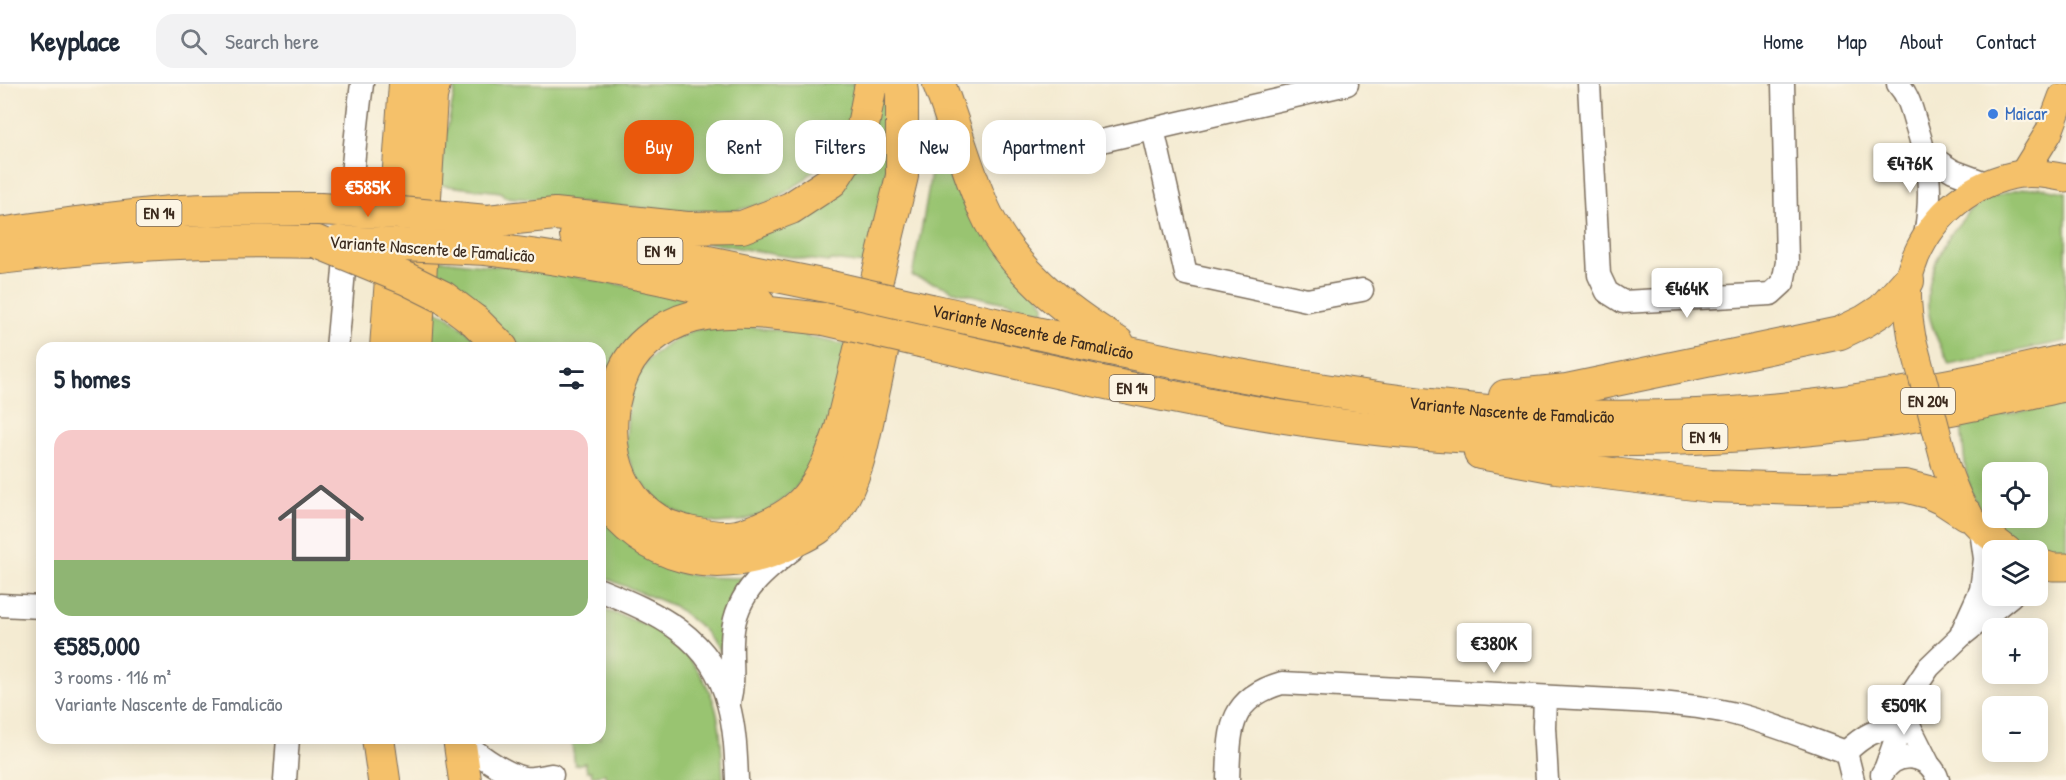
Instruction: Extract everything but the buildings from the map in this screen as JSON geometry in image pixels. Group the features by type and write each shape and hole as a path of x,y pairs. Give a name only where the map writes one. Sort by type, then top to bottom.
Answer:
{"highway":[{"path":"386,342 405,84"},
{"path":"416,342 431,97 434,84"},
{"path":"486,235 555,214 687,228 742,226 791,208 832,181 861,136 871,84"},
{"path":"824,319 752,311 705,314 677,322 650,338 628,362 616,389 610,420 612,453 622,482 643,510 667,526 699,535 736,537 777,522 807,498 828,465 841,428 902,176 902,93 900,84"},
{"path":"606,503 624,526 649,542 678,556 708,561 735,561 768,554 820,528 836,510 850,484 862,445 917,184 923,107 918,84"},
{"path":"939,84 964,159 985,211 1013,257 1046,291 1087,324 1139,356"},
{"name":"Variante Nascente de Famalicão","path":"0,234 100,219 184,211 261,208 401,213 486,235 552,257 677,281 924,342 1229,408 1417,434 1569,440 1730,436 1868,423 1963,407 2066,385"},
{"name":"Variante Nascente de Famalicão","path":"0,258 121,245 183,242 261,240 389,243 486,235 602,239 831,287 1139,356 1307,387 1397,400 1520,413 1672,416 1790,408 1917,391 2027,370 2066,360"},
{"path":"317,242 407,279 443,297 475,321 496,342"},
{"path":"1397,400 1530,395 1567,390 1840,333 1882,310 1908,281"},
{"path":"1340,425 1556,467 1710,486 1804,489 1905,486 1943,499 1973,522"},
{"path":"379,744 384,780"},
{"path":"460,744 465,780"}],"main road":[{"path":"2062,91 2066,125"},
{"path":"2023,174 2049,132 2062,91"},
{"name":"EN 204","path":"1996,540 1973,522 1956,495 1945,463 1912,338 1907,313 1908,281 1925,236 1958,200 1967,194 1988,183 2023,174 2066,178"}],"street":[{"path":"338,342 353,149 362,84"},
{"path":"1106,141 1347,84"},
{"path":"1589,84 1599,275 1607,292 1623,302 1771,294 1783,283 1787,262 1783,84"},
{"path":"1898,84 1906,93 1925,153 1930,207 1925,236"},
{"path":"1153,129 1186,274 1307,300 1362,290"},
{"path":"1925,153 1953,171 1988,183"},
{"path":"1960,637 1981,590 1985,559 1973,522"},
{"path":"729,704 734,682 732,642 734,619 742,599 755,581 774,563 820,528"},
{"path":"606,594 661,617 694,642 714,668 724,687 729,704 737,780"},
{"path":"0,605 36,606"},
{"path":"1883,774 1913,691 1929,667 1960,637 1999,606"},
{"path":"1228,780 1229,741 1232,726 1241,708 1254,695 1267,687 1282,683 1652,702 1733,714 1778,727 1846,753"},
{"path":"1545,697 1547,780"},
{"path":"1846,753 1861,738 1903,720"},
{"path":"1903,720 1933,771"},
{"path":"285,780 288,744"},
{"path":"466,744 495,764 524,778 552,775"},
{"path":"1846,753 1853,780"},
{"path":"1883,774 1895,760 1906,757 1917,758 1933,771"}],"green space":[{"path":"456,84 857,84 852,120 795,120 795,174 810,174 771,202 734,211 680,211 505,197 501,192 439,185"},
{"path":"883,84 888,84 886,173 886,120 860,120"},
{"path":"826,174 886,174 870,257 865,264 777,255 636,229 800,216"},
{"path":"931,174 967,174 1044,305 1044,312 950,290 912,276"},
{"path":"2039,187 2066,192 2066,341 1949,365 1932,327 1928,298 1935,264 1943,247 1964,218 1977,206 2002,194"},
{"path":"433,259 492,266 512,265 699,299 606,391 606,342 512,342 475,299 431,270"},
{"path":"432,311 445,314 480,342 429,342"},
{"path":"732,325 805,333 807,337 848,345 839,399 816,460 795,489 766,513 741,521 716,523 687,517 662,504 637,478 625,450 630,386 648,360 669,343 693,330"},
{"path":"2066,403 2066,553 2048,552 2048,540 2014,540 1997,528 2048,528 2048,462 1982,462 1982,512 1968,483 1961,423"},
{"path":"606,520 642,552 671,569 698,576 745,578 737,586 725,616 726,659 702,628 674,606 606,578"},
{"path":"606,611 636,621 662,634 686,654 711,694 721,738 723,780 607,780 605,774 592,776 591,771 587,771 585,763 575,765 572,744 606,744"}],"place":[{"name":"Maicar","path":"1993,114"}]}
